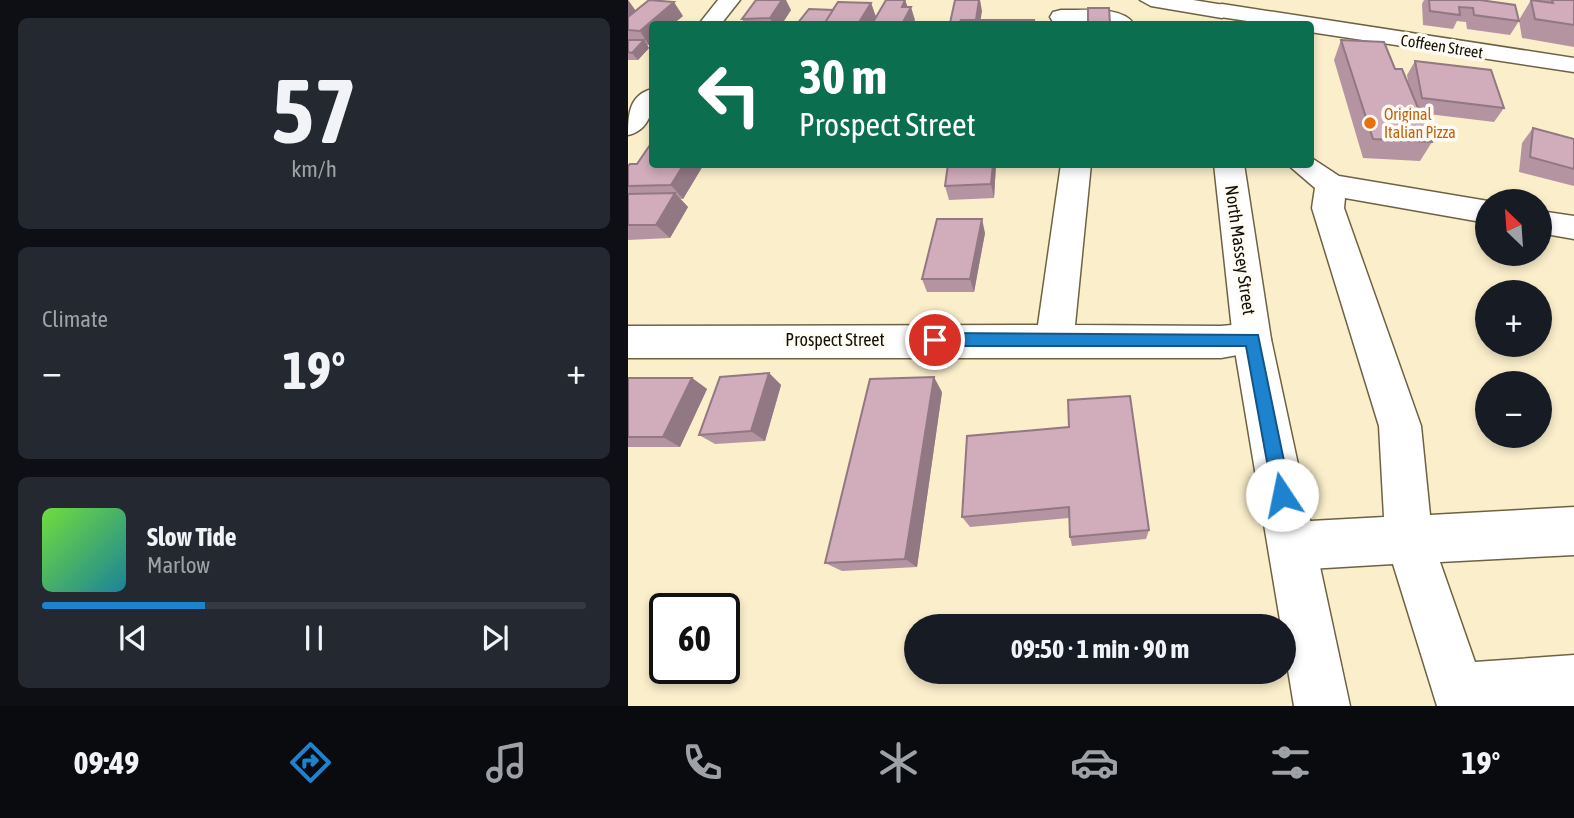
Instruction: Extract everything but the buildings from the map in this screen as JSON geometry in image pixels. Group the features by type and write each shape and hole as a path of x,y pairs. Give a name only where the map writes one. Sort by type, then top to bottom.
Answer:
{"street":[{"path":"712,21 730,0"},
{"name":"Coffeen Street","path":"1151,0 1282,21"},
{"path":"1061,14 1117,21"},
{"name":"Coffeen Street","path":"1314,26 1574,65"},
{"path":"628,127 649,101"},
{"path":"1055,340 1076,168"},
{"name":"North Massey Street","path":"1229,168 1252,339 1322,706"},
{"path":"1316,175 1475,209"},
{"path":"1316,175 1400,426 1409,540 1458,691 1574,682"},
{"path":"1552,224 1574,228"},
{"name":"Prospect Street","path":"628,342 1221,342 1252,339"},
{"path":"1292,546 1574,531"}],"place":[{"name":"Original Italian Pizza","path":"1370,123"}],"route":[{"path":"935,340 1221,342 1252,339 1282,495"}]}
